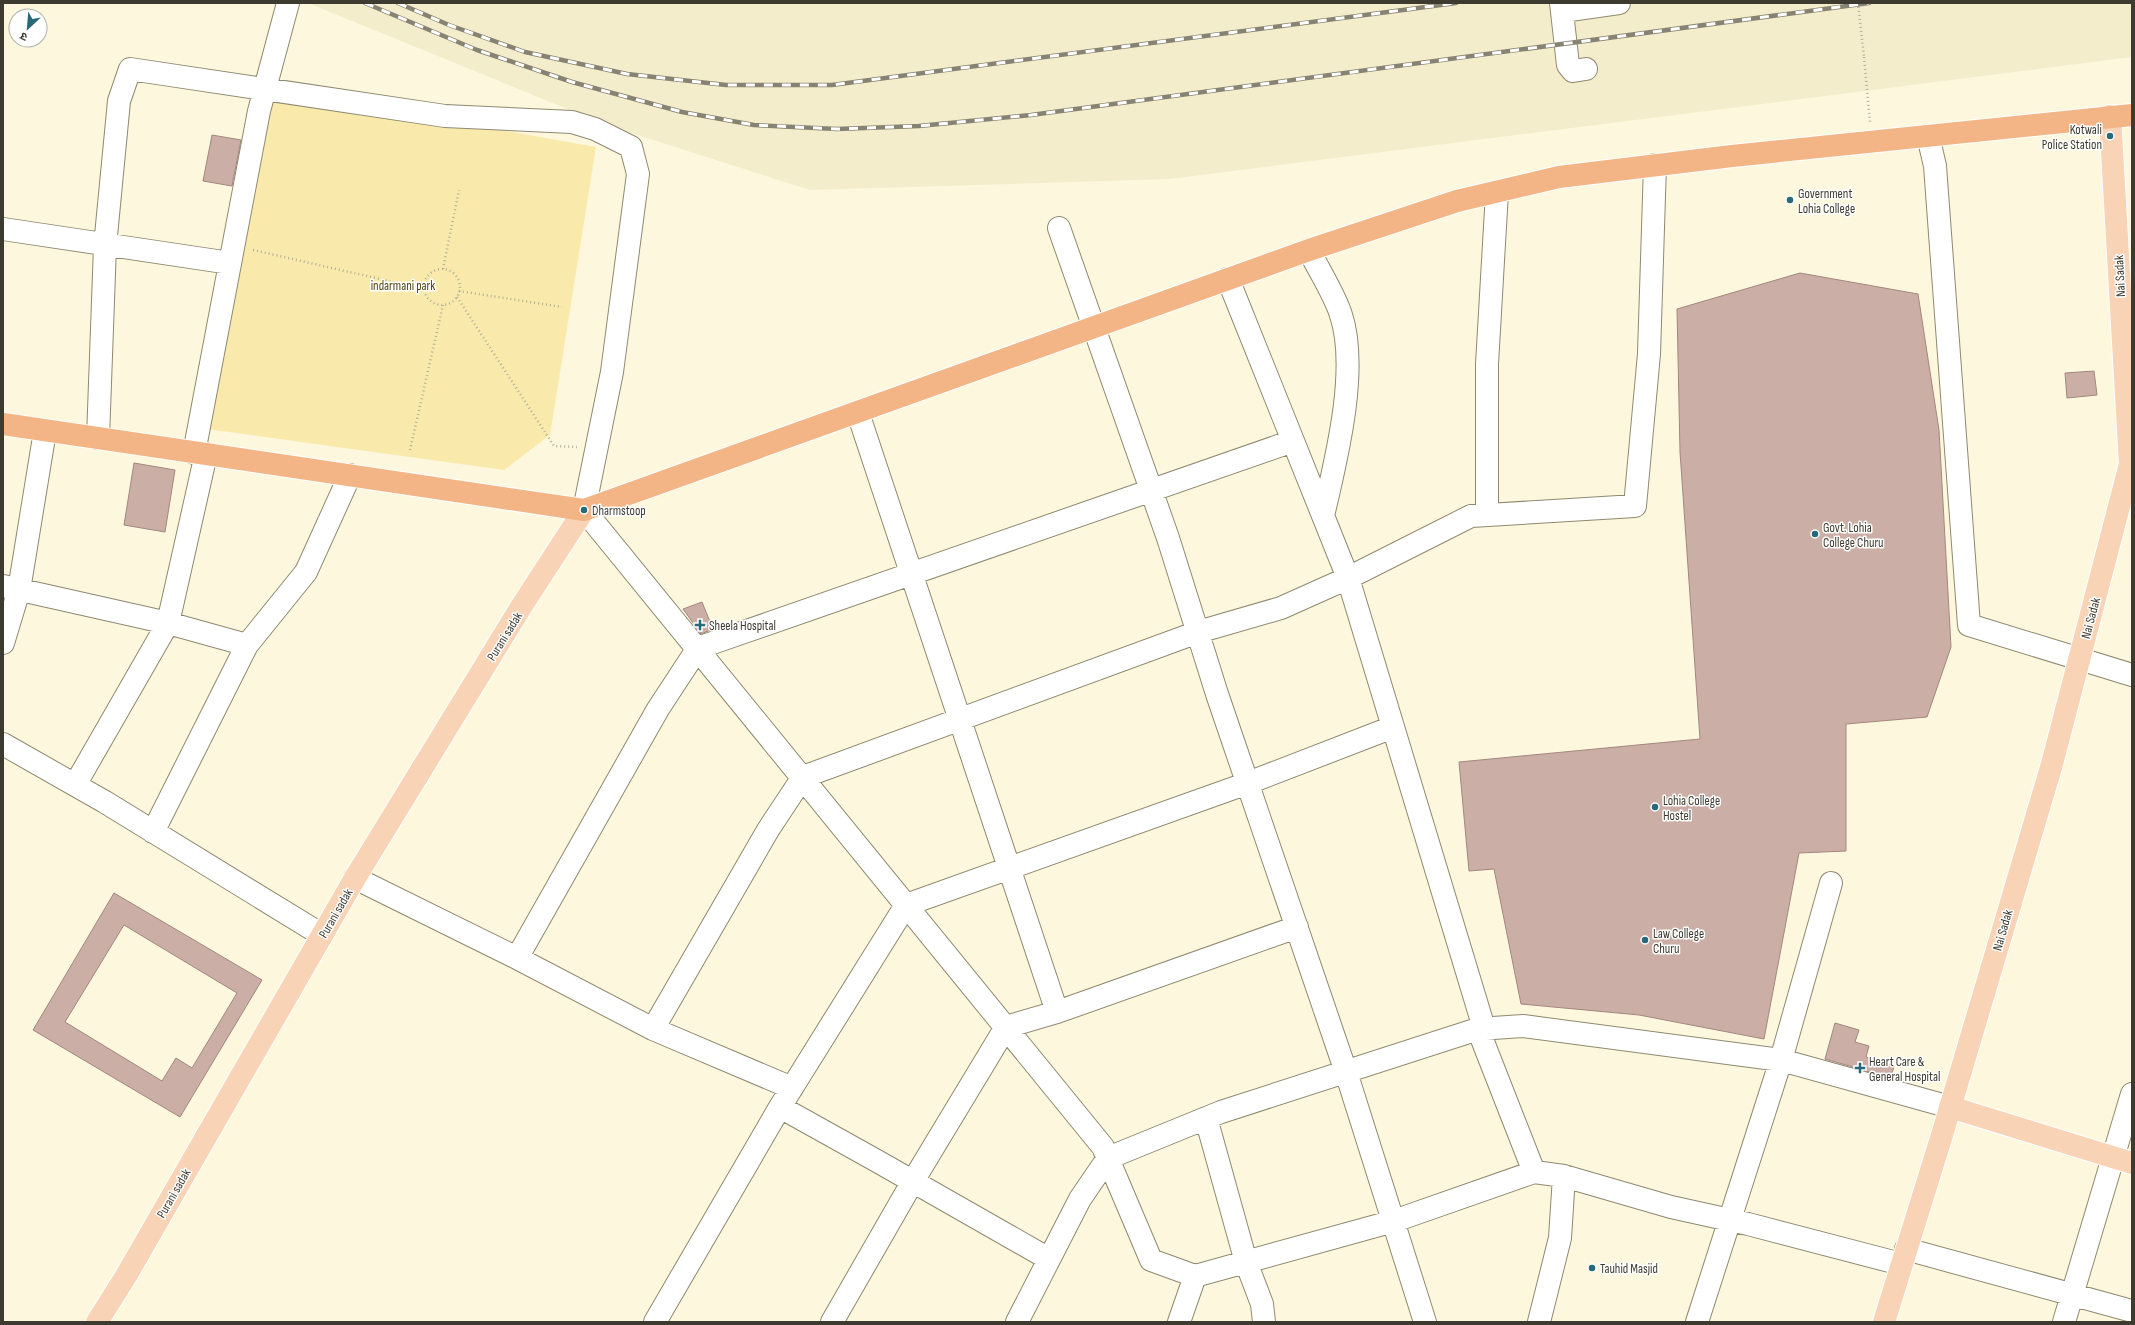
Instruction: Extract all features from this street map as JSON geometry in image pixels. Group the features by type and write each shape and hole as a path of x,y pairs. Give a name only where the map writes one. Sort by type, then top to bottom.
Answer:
{"highway":[{"path":"3,424 584,510 1309,250 1457,201 1559,177 1654,165 2110,116 2132,115"}],"main road":[{"name":"Nai Sadak","path":"1884,1322 2050,772 2130,464 2110,116"},
{"name":"Purani sadak","path":"97,1322 355,878 521,607 584,510"},
{"path":"1950,1107 2123,1160"}],"street":[{"path":"75,785 168,623 200,453 230,263 265,89 288,3"},
{"path":"1586,69 1573,70 1568,65 1562,7 1619,3"},
{"path":"98,438 105,246 119,101 130,69 445,116 572,122 595,129 631,147 638,174 612,372 584,510 803,777 1103,1148 1152,1260 1195,1276 1394,1221 1534,1172 1564,1176 1671,1207 1729,1221 1904,1257 2132,1311"},
{"path":"1928,136 1935,166 1969,625 2079,660 2132,675"},
{"path":"653,1029 768,830 803,777 960,719 1075,679 1198,632 1281,608 1348,578 1471,516 1635,506 1649,354 1654,165"},
{"path":"1487,515 1487,364 1497,192"},
{"path":"1059,228 1152,492 1248,783 1346,1072 1425,1322"},
{"path":"3,229 105,246 230,263"},
{"path":"1309,250 1341,315 1349,364 1337,455 1324,516"},
{"path":"1228,279 1348,578 1481,1028 1534,1172"},
{"path":"858,413 1057,1012"},
{"path":"3,643 11,588 45,431"},
{"path":"517,958 658,709 698,648 912,573 1152,492 1293,441"},
{"path":"153,832 246,645 306,572 350,476"},
{"path":"11,588 168,623 246,645"},
{"path":"655,1322 792,1088 906,905 1248,783 1393,727"},
{"path":"3,744 75,785 322,935"},
{"path":"355,878 517,958 653,1029 792,1088"},
{"path":"1697,1322 1782,1060 1831,882"},
{"path":"832,1322 913,1181 1006,1027 1057,1012 1297,927"},
{"path":"1017,1322 1080,1199 1108,1158 1206,1118 1481,1028 1523,1026 1782,1060 1950,1107"},
{"path":"2064,1322 2072,1296 2123,1160 2132,1094"},
{"path":"780,1108 913,1181 1049,1259"},
{"path":"1206,1118 1246,1262 1262,1304 1264,1322"},
{"path":"1539,1322 1560,1238 1564,1176"},
{"path":"1179,1322 1195,1276"}],"path":[{"path":"1858,3 1872,142"},
{"path":"443,270 459,190"},
{"path":"249,250 424,288"},
{"path":"443,270 454,274 460,285 457,297 453,301 443,305 433,302 426,294 424,288 427,277 432,273 443,270"},
{"path":"459,291 562,307"},
{"path":"457,297 554,446 596,448"},
{"path":"410,450 443,305"}],"shaded area":[{"path":"308,3 2132,3 2132,57 1170,179 810,190 609,126"}],"green space":[{"name":"indarmani park","path":"262,87 596,147 550,435 504,470 207,429"}],"building":[{"path":"212,135 241,140 232,186 203,181"},
{"path":"1800,273 1918,294 1939,430 1951,647 1927,717 1846,724 1846,851 1799,853 1764,1039 1639,1015 1521,1004 1494,869 1469,871 1459,762 1700,739 1680,452 1677,309"},
{"path":"2094,371 2097,395 2067,398 2065,373"},
{"path":"134,463 175,470 165,532 124,525"},
{"path":"702,602 713,629 701,634 683,609"},
{"path":"114,893 262,980 180,1117 33,1030","holes":["124,925 237,993 192,1068 176,1058 162,1081 65,1022"]},
{"path":"1835,1023 1859,1030 1855,1042 1869,1046 1866,1057 1894,1066 1891,1078 1825,1059"}],"railway":[{"path":"365,3 477,50 572,82 682,112 754,125 837,129 919,126 1031,115 1869,3"},
{"path":"398,3 449,25 525,52 627,74 726,85 832,85 1456,3"}],"place":[{"name":"Kotwali Police Station","path":"2110,136"},
{"name":"Government Lohia College","path":"1790,200"},
{"name":"Dharmstoop","path":"584,510"},
{"name":"Govt. Lohia College Churu","path":"1815,534"},
{"name":"Sheela Hospital","path":"700,625"},
{"name":"Lohia College Hostel","path":"1655,807"},
{"name":"Law College Churu","path":"1645,940"},
{"name":"Heart Care & General Hospital","path":"1860,1068"},
{"name":"Tauhid Masjid","path":"1592,1268"}]}
